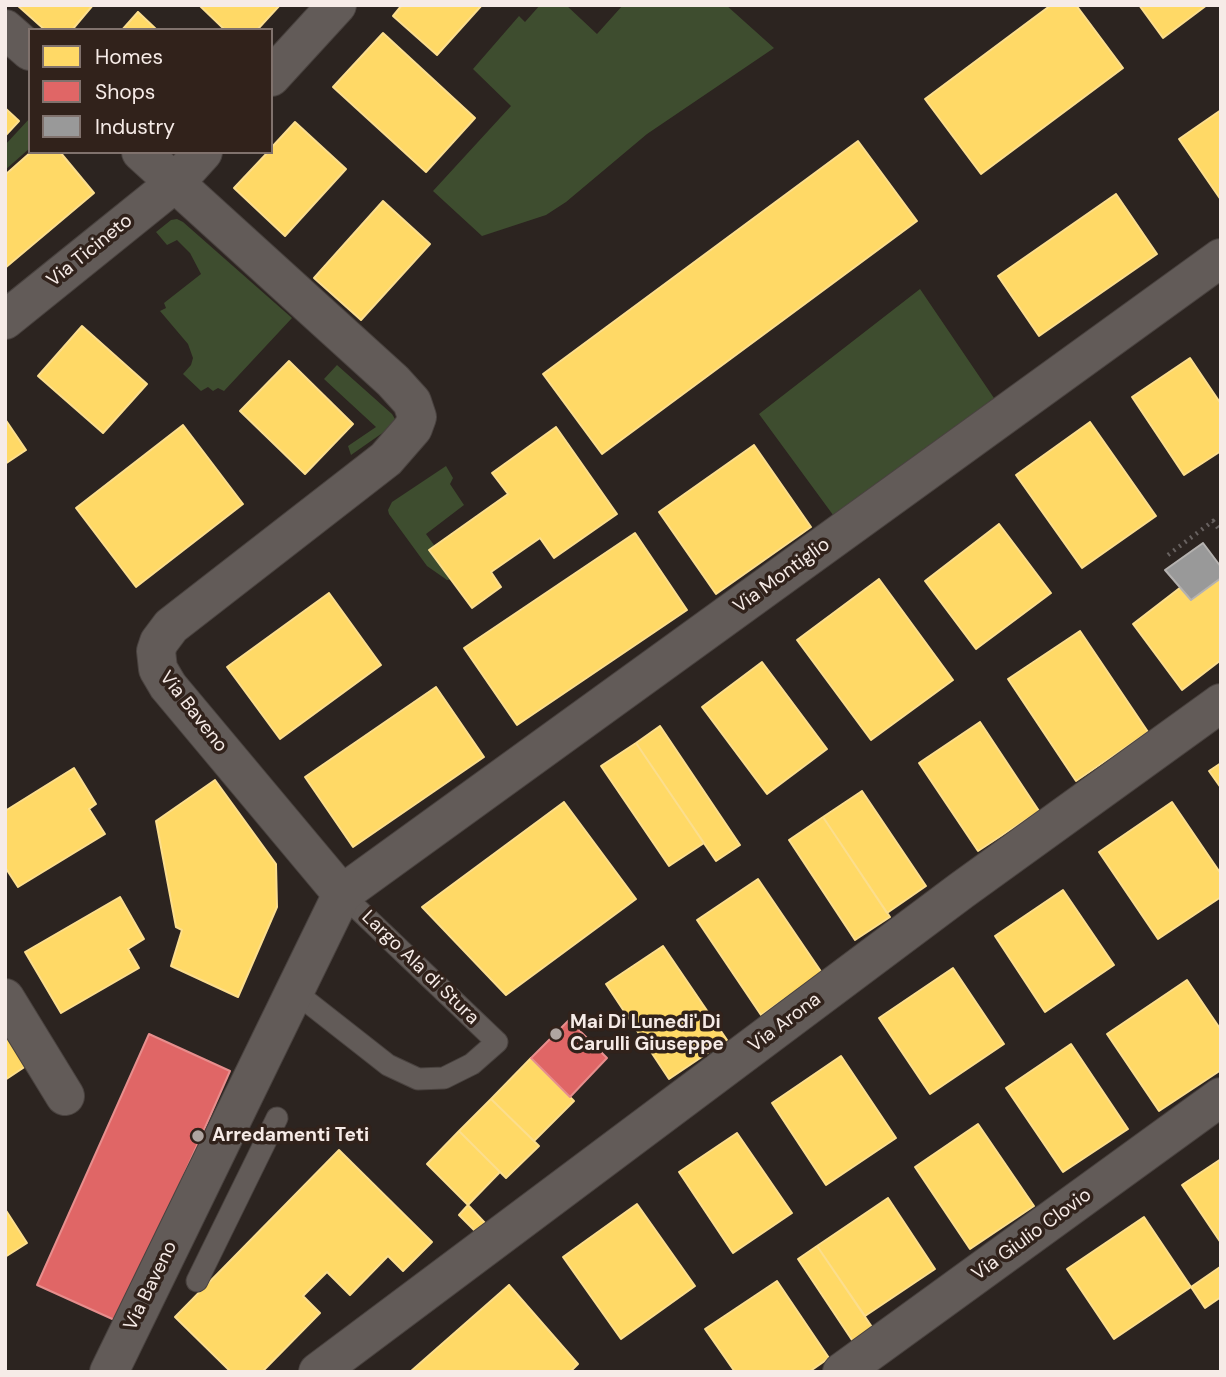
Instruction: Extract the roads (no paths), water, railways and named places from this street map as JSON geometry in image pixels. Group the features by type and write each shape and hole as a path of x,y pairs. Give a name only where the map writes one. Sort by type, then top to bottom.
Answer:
{"street":[{"path":"273,76 337,5"},
{"path":"5,29 28,49"},
{"path":"143,154 175,183 201,154"},
{"name":"Via Ticineto","path":"5,320 175,183"},
{"name":"Via Baveno","path":"110,1372 342,894 168,686 158,669 156,651 171,626 386,459 413,428 417,416 412,402 393,381 175,183"},
{"name":"Via Montiglio","path":"342,894 1221,258"},
{"name":"Via Arona","path":"318,1372 951,898 1221,702"},
{"path":"5,998 65,1096"},
{"name":"Via Giulio Clovio","path":"842,1372 1221,1097"}],"lane":[{"name":"Largo Ala di Stura","path":"295,992 388,1065 418,1079 444,1078 472,1065 497,1042 342,894"},
{"path":"197,1281 277,1118"},
{"path":"206,1173 245,1186"}],"place":[{"name":"Mai Di Lunedi' Di Carulli Giuseppe","path":"556,1034"},
{"name":"Arredamenti Teti","path":"198,1136"}]}
